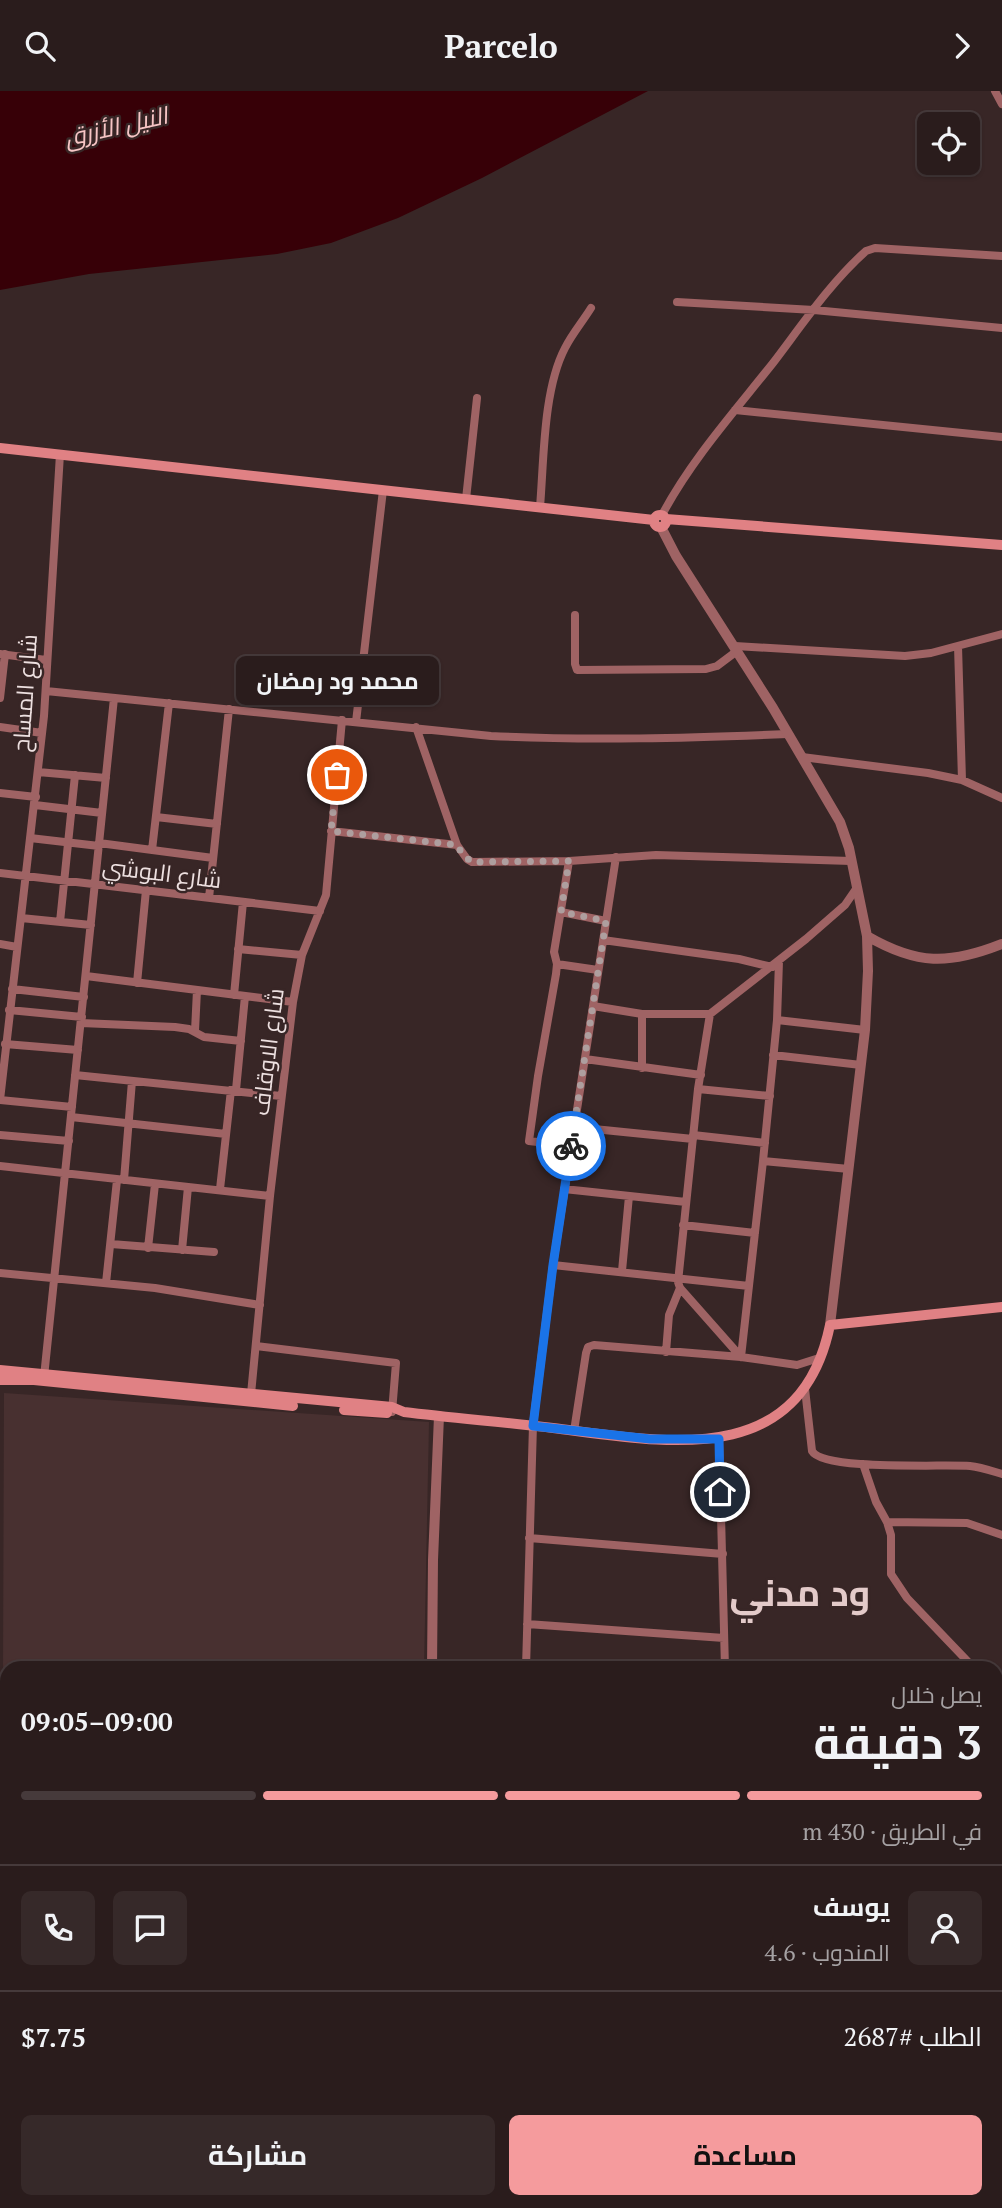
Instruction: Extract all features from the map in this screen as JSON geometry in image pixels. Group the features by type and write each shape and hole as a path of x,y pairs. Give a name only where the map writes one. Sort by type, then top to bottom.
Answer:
{"main road":[{"path":"0,448 661,520 1002,545"},
{"path":"195,1392 251,1394 650,1439 719,1439 762,1424 785,1408 805,1389 822,1356 830,1325 1002,1307"},
{"path":"0,1370 44,1377 396,1411"},
{"path":"0,1380 44,1377"}],"street":[{"path":"995,91 1002,104"},
{"path":"830,1325 865,1030 869,958 867,936 851,861 839,823 788,734 676,556 661,520 673,495 735,410 814,310 866,251 875,249 1002,257"},
{"path":"677,302 814,310 1002,328"},
{"path":"540,507 549,403 555,373 565,348 591,308"},
{"path":"466,499 477,398"},
{"path":"735,410 1002,437"},
{"name":"شارع المساح","path":"0,1100 6,1013 12,989 21,918 46,691 60,454"},
{"path":"356,722 383,490"},
{"path":"575,615 575,664 578,670 706,669 717,666 736,649 905,656 932,653 1002,634"},
{"path":"958,646 962,781"},
{"path":"0,698 2,654 46,660"},
{"path":"46,691 491,736 644,740 788,734"},
{"path":"44,1377 114,698"},
{"path":"152,850 169,703"},
{"path":"209,898 229,709"},
{"name":"شارع الاوقاف","path":"251,1394 270,1196 293,1002 302,955 326,895 342,720"},
{"path":"0,727 42,733"},
{"path":"416,727 457,845 463,855 472,862 700,855 851,861"},
{"path":"802,757 928,773 962,781 1002,798"},
{"path":"38,772 106,778"},
{"path":"60,922 75,775"},
{"path":"0,793 102,813"},
{"path":"156,817 217,824"},
{"path":"331,831 457,845"},
{"path":"30,838 213,858"},
{"path":"526,1661 533,1426 564,1189 616,856"},
{"path":"569,861 554,952 557,964 529,1141 571,1146"},
{"name":"شارع البوشي","path":"0,873 320,911"},
{"path":"593,1006 642,1014 710,1014 845,905 856,889"},
{"path":"137,983 146,890"},
{"path":"234,995 243,902"},
{"path":"561,912 606,921"},
{"path":"21,918 91,925"},
{"path":"867,936 888,948 928,960 968,956 1002,944"},
{"path":"603,940 775,964"},
{"path":"0,944 17,947"},
{"path":"238,949 302,955"},
{"path":"557,964 598,970"},
{"path":"741,1357 777,1020 775,964"},
{"path":"86,976 293,1002"},
{"path":"12,989 84,997"},
{"path":"195,1031 197,990"},
{"path":"220,1189 245,996"},
{"path":"6,1013 175,1027 195,1031 204,1037 241,1041"},
{"path":"642,1014 642,1067"},
{"path":"710,1014 698,1089 677,1277 680,1288 741,1357"},
{"path":"777,1020 865,1030"},
{"path":"5,1044 78,1050"},
{"path":"773,1055 861,1065"},
{"path":"585,1059 701,1075"},
{"path":"75,1075 281,1095"},
{"path":"106,1283 129,1124 132,1081"},
{"path":"698,1089 769,1096"},
{"path":"0,1100 129,1124 226,1134"},
{"path":"574,1127 765,1143"},
{"path":"0,1135 69,1141"},
{"path":"763,1161 849,1169"},
{"path":"0,1166 270,1196"},
{"path":"148,1248 155,1184"},
{"path":"182,1250 188,1187"},
{"path":"564,1189 686,1202"},
{"path":"622,1271 629,1196"},
{"path":"683,1225 755,1233"},
{"path":"111,1244 214,1252"},
{"path":"553,1265 749,1286"},
{"path":"0,1273 213,1296 260,1305"},
{"path":"666,1352 670,1315 680,1288"},
{"path":"574,1431 589,1347 594,1345 741,1357 797,1366 822,1356"},
{"path":"256,1346 394,1362 396,1411"},
{"path":"805,1389 811,1451 814,1455 863,1464 963,1466 1002,1474"},
{"path":"432,1661 439,1416"},
{"path":"719,1439 725,1661"},
{"path":"863,1464 877,1506 887,1522 892,1542 891,1574 907,1598 967,1661"},
{"path":"887,1522 967,1523 1002,1535"},
{"path":"529,1538 723,1554"},
{"path":"527,1624 724,1638"}],"shaded area":[{"path":"4,1393 429,1422 424,1661 3,1661"}],"water":[{"name":"النيل الأزرق","path":"0,91 648,91 482,178 398,218 331,243 277,254 89,274 0,290"}],"way so far":[{"path":"337,775 331,831 457,845 463,855 472,862 569,861 561,912 606,921 571,1146"}],"place":[{"name":"محمد ود رمضان","path":"337,775"}],"district":[{"name":"ود مدني","path":"800,1593"}],"route":[{"path":"571,1146 533,1426 650,1439 719,1439 720,1492"}]}
